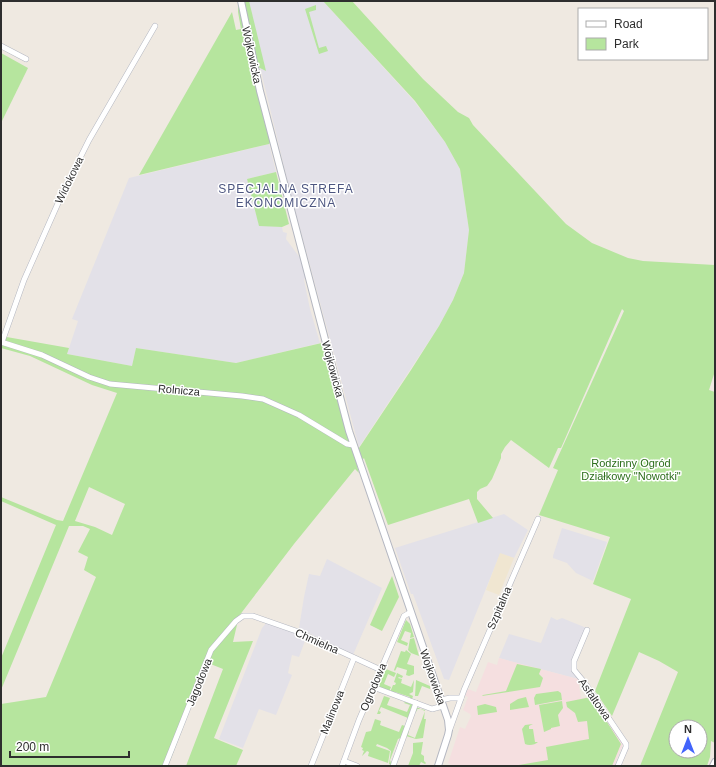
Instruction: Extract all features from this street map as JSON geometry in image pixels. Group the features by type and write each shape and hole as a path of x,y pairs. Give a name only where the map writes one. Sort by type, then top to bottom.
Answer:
{"street":[{"name":"Wojkowicka","path":"241,1 261,96 353,444 442,703 449,730"},
{"name":"Widokowa","path":"1,342 24,280 63,192 89,140 155,26"},
{"path":"1,46 26,59"},
{"name":"Rolnicza","path":"1,342 42,355 89,377 110,384 263,399 299,415 347,444 353,444"},
{"name":"Szpitalna","path":"438,766 461,698 538,519"},
{"name":"Ogrodowa","path":"343,764 404,616 411,612"},
{"name":"Jagodowa","path":"165,766 211,650 240,617 247,615 253,616"},
{"name":"Chmielna","path":"253,616 296,631 381,670"},
{"name":"Asfaltowa","path":"587,630 574,661 574,670 584,682 626,744 618,766"},
{"name":"Malinowa","path":"311,766 354,658"},
{"path":"374,687 432,710 450,698 461,698"},
{"path":"393,766 416,703"},
{"path":"446,715 456,711"},
{"path":"713,766 715,762"},
{"path":"343,764 357,766"}],"shaded area":[{"path":"244,1 323,1 414,101 445,142 460,169 469,230 464,273 453,300 439,326 359,447 289,187"},
{"path":"269,144 276,172 247,179 259,225 282,227 283,232 287,233 286,239 306,266 306,275 304,280 310,309 320,343 236,363 136,348 132,366 67,354 78,321 72,319 129,178"},
{"path":"504,514 528,530 514,558 500,554 449,680 444,679 395,548"},
{"path":"562,528 607,542 593,581 576,573 567,563 553,558"},
{"path":"500,553 514,558 499,595 486,590"},
{"path":"327,559 382,588 353,655 299,628 309,574 320,576"},
{"path":"551,617 557,620 562,618 589,629 576,662 578,679 499,658 509,634 541,643"},
{"path":"267,622 306,638 299,657 292,655 288,673 292,675 276,715 259,709 243,748 219,739 262,628"},
{"path":"499,658 578,679 581,698 592,697 595,700 600,711 623,744 614,766 453,766 448,763 460,727 465,729 471,716 463,710 468,697 465,696 468,689 476,692 488,662 497,665"}],"green space":[{"path":"244,1 249,1 266,71 258,67"},
{"name":"Rodzinny Ogród Działkowy \"Nowotki\"","path":"323,1 352,1 423,79 458,112 469,118 473,125 566,224 592,243 628,258 643,261 715,265 715,371 709,390 715,392 715,743 711,741 710,757 707,766 640,766 678,672 639,652 612,716 595,691 631,599 593,584 610,537 539,515 558,470 553,468 624,311 622,309 561,448 558,448 549,468 511,440 501,454 501,458 492,479 487,486 477,492 477,499 493,518 478,523 469,499 388,525 364,458 357,466 359,473 355,469 294,544 239,616 233,642 253,641 214,738 243,750 236,766 186,766 223,669 208,663 168,766 1,766 1,704 46,697 96,577 84,570 88,557 78,552 90,529 83,526 69,526 1,690 1,658 56,525 1,501 1,497 57,520 63,521 117,393 92,385 30,356 1,348 1,336 69,348 67,354 132,366 136,348 236,363 326,342 355,454 439,326 453,300 464,273 469,230 460,169 445,142 415,101","holes":["89,487 125,504 112,535 95,527 75,521"]},
{"path":"238,4 245,34 243,36 246,39 270,143 139,175 232,12 236,30 241,29"},
{"path":"316,5 316,10 309,12 319,48 326,46 328,51 319,54 305,9"},
{"path":"1,53 28,68 1,123"},
{"path":"276,172 289,224 282,227 259,226 247,179"},
{"path":"392,576 399,597 382,631 370,625"},
{"path":"406,620 410,624 414,637 410,638 411,633 405,631 401,640 408,643 407,646 397,642"},
{"path":"414,638 419,656 408,650 410,639"},
{"path":"406,650 411,654 407,664 414,666 414,674 409,676 406,675 407,670 397,667 395,671 394,670 401,651 405,652"},
{"path":"517,664 541,669 539,674 543,678 540,687 482,696 506,691"},
{"path":"386,669 396,673 394,677 388,674 384,684 391,687 389,692 378,686"},
{"path":"397,673 403,676 402,678 398,678 402,679 401,683 411,687 414,680 413,692 409,694 413,696 412,699 409,700 410,697 395,692 394,694 390,692 393,685 396,683 394,682"},
{"path":"416,680 430,686 430,689 422,686 418,696 415,696"},
{"path":"558,691 561,693 562,700 535,705 534,698 536,694"},
{"path":"384,696 390,698 387,705 407,712 410,705 404,703 412,704 408,718 381,707 379,711 381,712 380,714 377,714"},
{"path":"526,697 529,707 510,710 510,704 518,699"},
{"path":"591,697 621,744 612,766 513,766 548,760 546,747 589,739 587,721 578,722 575,713 567,707 566,702"},
{"path":"562,701 563,708 558,715 560,726 551,728 544,732 539,705"},
{"path":"485,704 496,707 497,712 478,715 477,706"},
{"path":"425,711 424,719 426,719 423,738 416,739 406,736 408,730 408,735 415,738"},
{"path":"375,719 381,721 380,725 399,732 402,725 405,726 390,760 391,765 389,764 391,751 377,744 376,746 390,751 388,763 368,756 369,752 367,751 362,756 364,751 361,747 366,732 371,731"},
{"path":"533,724 529,726 529,729 533,729 535,742 538,742 527,745 525,744 522,729 525,725"},
{"path":"423,742 421,754 424,756 424,761 426,763 421,762 419,766 408,766 413,753 413,743"}],"district":[{"name":"SPECJALNA STREFA EKONOMICZNA","path":"286,196"}]}
